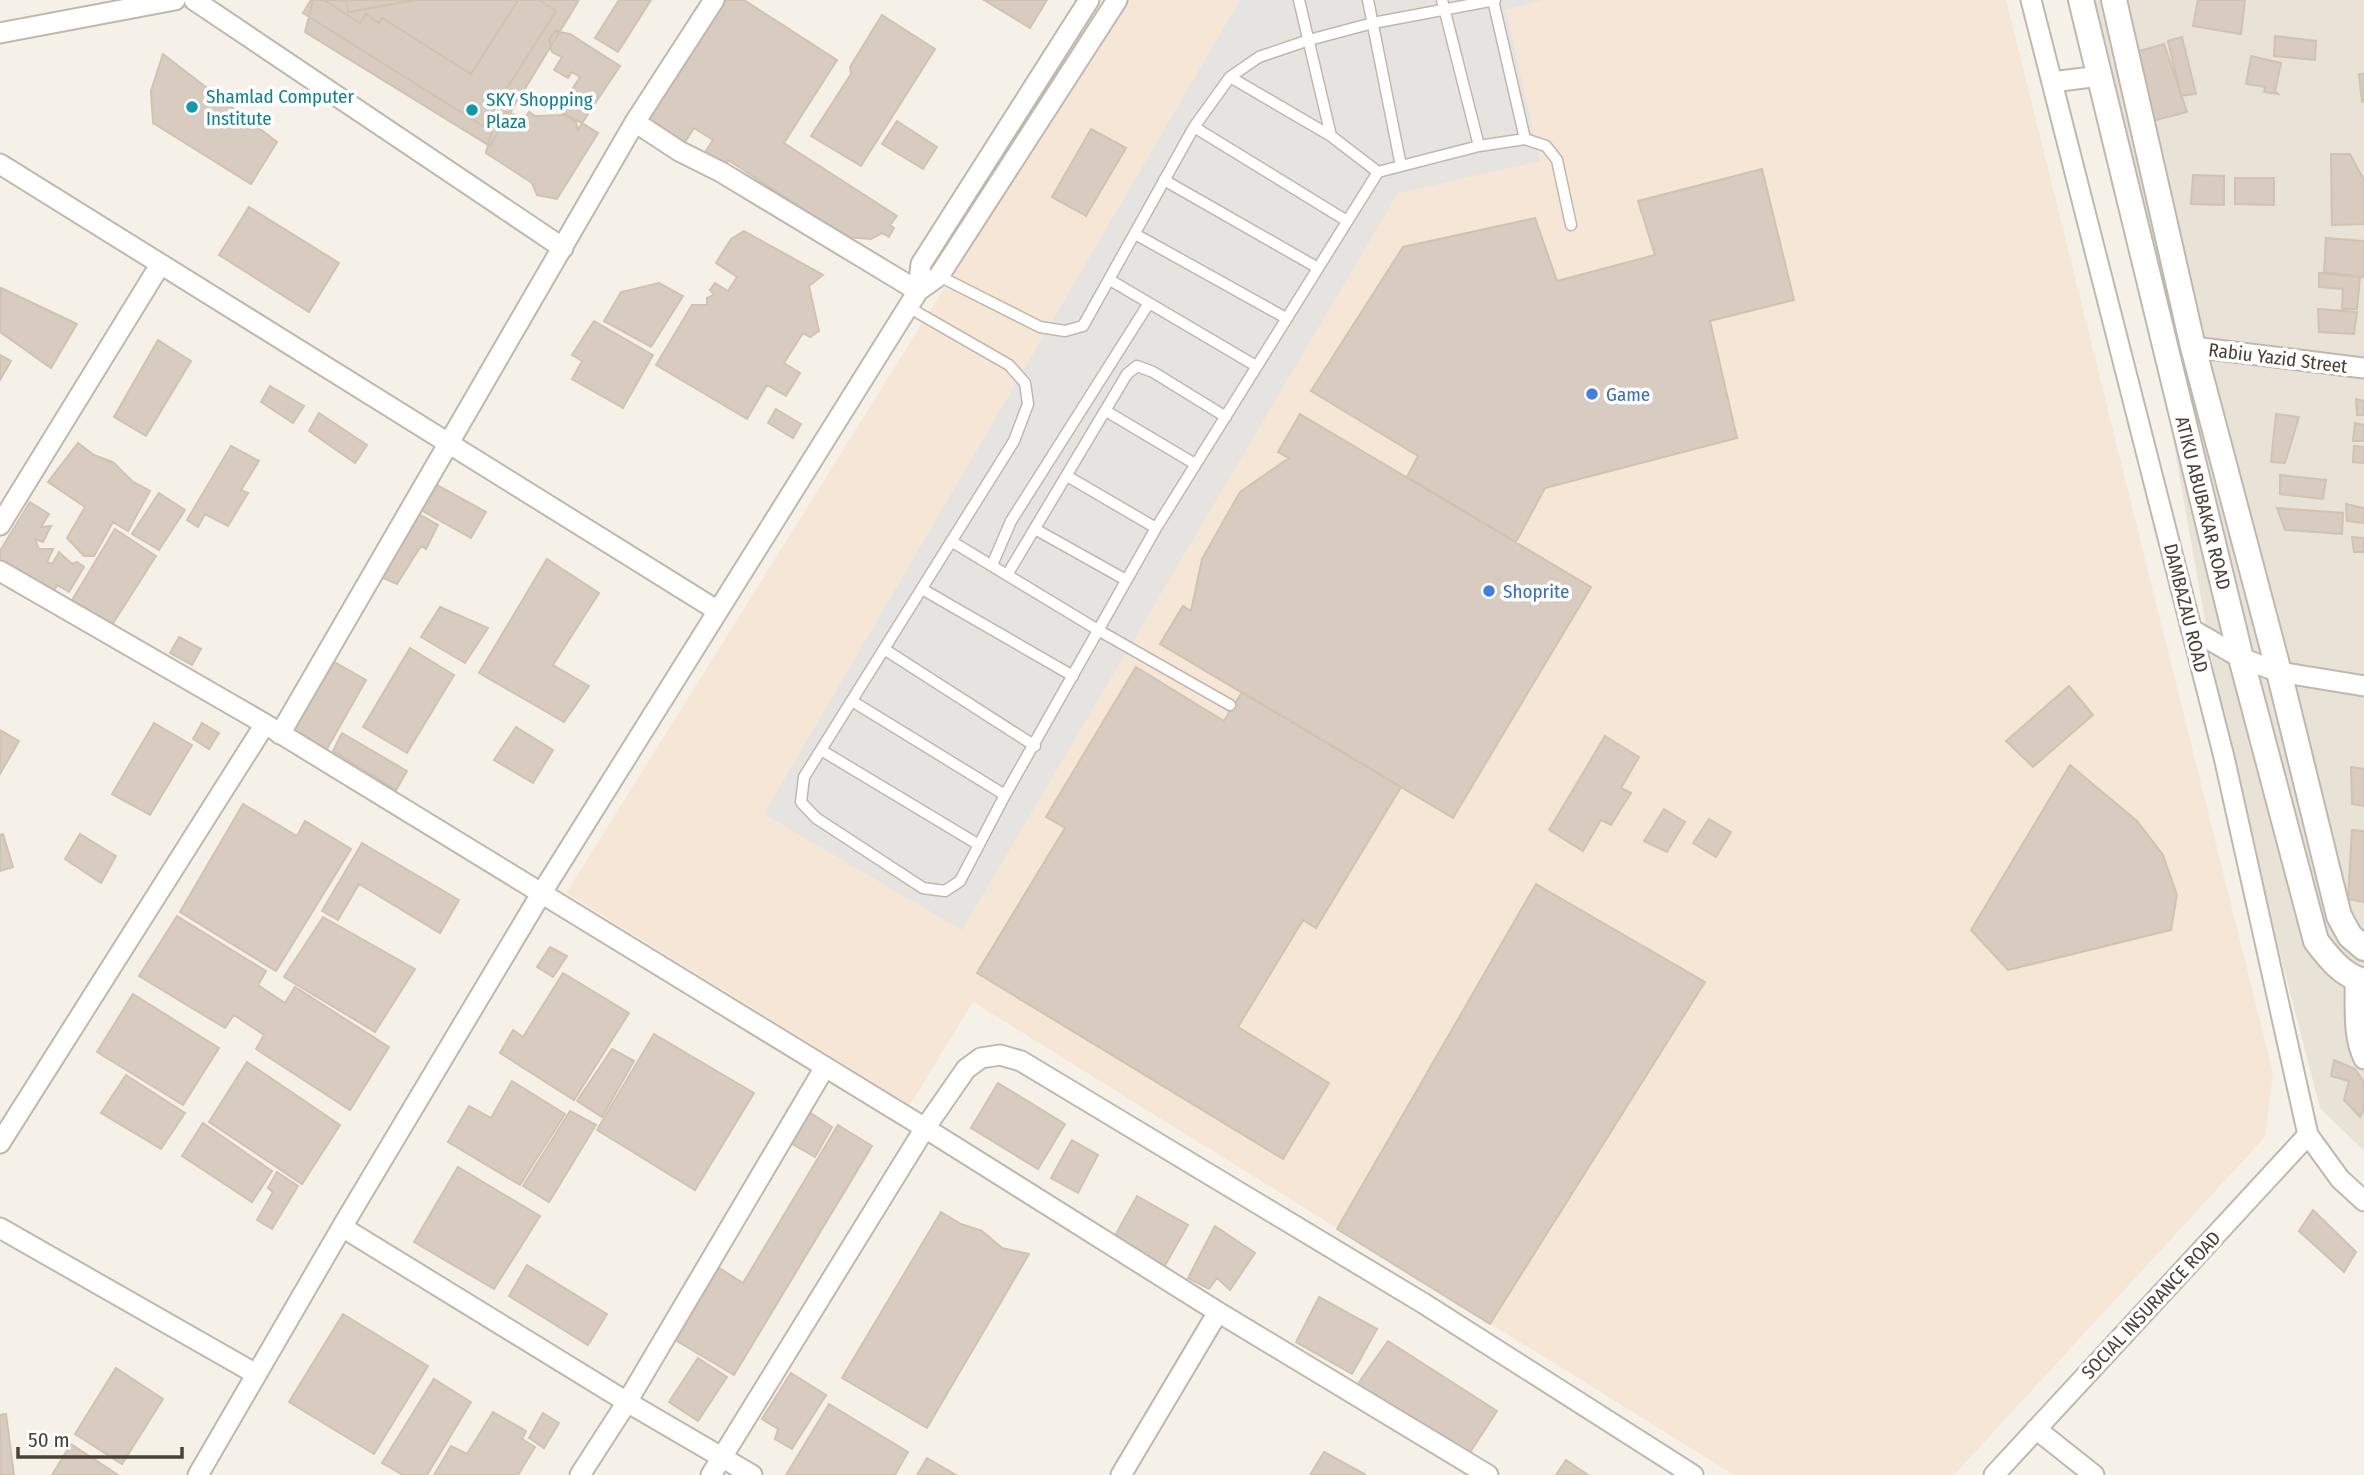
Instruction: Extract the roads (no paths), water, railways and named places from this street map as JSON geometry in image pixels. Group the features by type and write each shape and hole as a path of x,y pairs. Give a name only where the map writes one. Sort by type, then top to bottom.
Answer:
{"street":[{"path":"0,33 175,0"},
{"path":"194,0 563,248"},
{"path":"0,1143 272,729 449,442 635,122 714,0"},
{"path":"913,299 921,264 1089,0"},
{"path":"198,1475 541,894 913,299 939,276 1117,0"},
{"name":"DAMBAZAU ROAD","path":"2031,0 2227,771 2308,1135 2340,1180 2364,1201"},
{"name":"ATIKU ABUBAKAR ROAD","path":"2081,0 2241,658 2316,941 2334,963 2360,980"},
{"path":"2114,0 2193,347 2279,672 2339,916 2350,936 2364,948"},
{"path":"2052,82 2100,75"},
{"path":"635,122 679,151 721,172 913,299"},
{"path":"0,164 718,611"},
{"path":"0,525 160,265"},
{"name":"Rabiu Yazid Street","path":"2193,347 2364,368"},
{"path":"0,571 272,729 925,1128 1218,1312 1488,1475"},
{"path":"2191,629 2241,658 2279,672 2364,686"},
{"path":"2360,980 2356,1021 2360,1051 2364,1059"},
{"path":"711,1475 925,1128 966,1069 981,1058 1000,1055 1021,1061 1423,1303 1693,1475"},
{"path":"580,1475 627,1402 825,1067"},
{"name":"SOCIAL INSURANCE ROAD","path":"1994,1475 2308,1135"},
{"path":"342,1227 627,1402 752,1475"},
{"path":"0,1228 256,1374"},
{"path":"1121,1475 1218,1312"},
{"path":"2036,1429 2094,1475"}],"lane":[{"path":"1299,0 1331,136"},
{"path":"1368,0 1401,166"},
{"path":"939,276 1040,327 1065,331 1083,326 1194,127 1230,77 1259,57 1309,40 1443,4 1494,0 1525,139"},
{"path":"1443,4 1479,146"},
{"path":"1230,77 1331,136 1378,172"},
{"path":"1194,127 1347,221"},
{"path":"913,299 1009,365 1024,383 1028,404 1014,441 804,777 801,802 816,818 923,888 944,891 960,881 1005,795 1156,528 1378,172 1479,146 1525,139 1546,146 1557,160 1571,225"},
{"path":"1164,180 1318,268"},
{"path":"1135,233 1286,318"},
{"path":"1110,280 1256,366"},
{"path":"992,565 1011,521 1149,303"},
{"path":"1007,575 1127,374 1138,366 1153,372 1226,418"},
{"path":"1106,411 1195,464"},
{"path":"1067,476 1156,528"},
{"path":"1035,529 1126,580"},
{"path":"951,541 1098,630 1230,705"},
{"path":"922,589 1073,676"},
{"path":"884,649 1035,746"},
{"path":"852,701 1005,795"},
{"path":"821,750 979,845"}],"place":[{"name":"Shamlad Computer Institute","path":"192,107"},
{"name":"SKY Shopping Plaza","path":"472,110"},
{"name":"Game","path":"1592,394"},
{"name":"Shoprite","path":"1489,591"}]}
